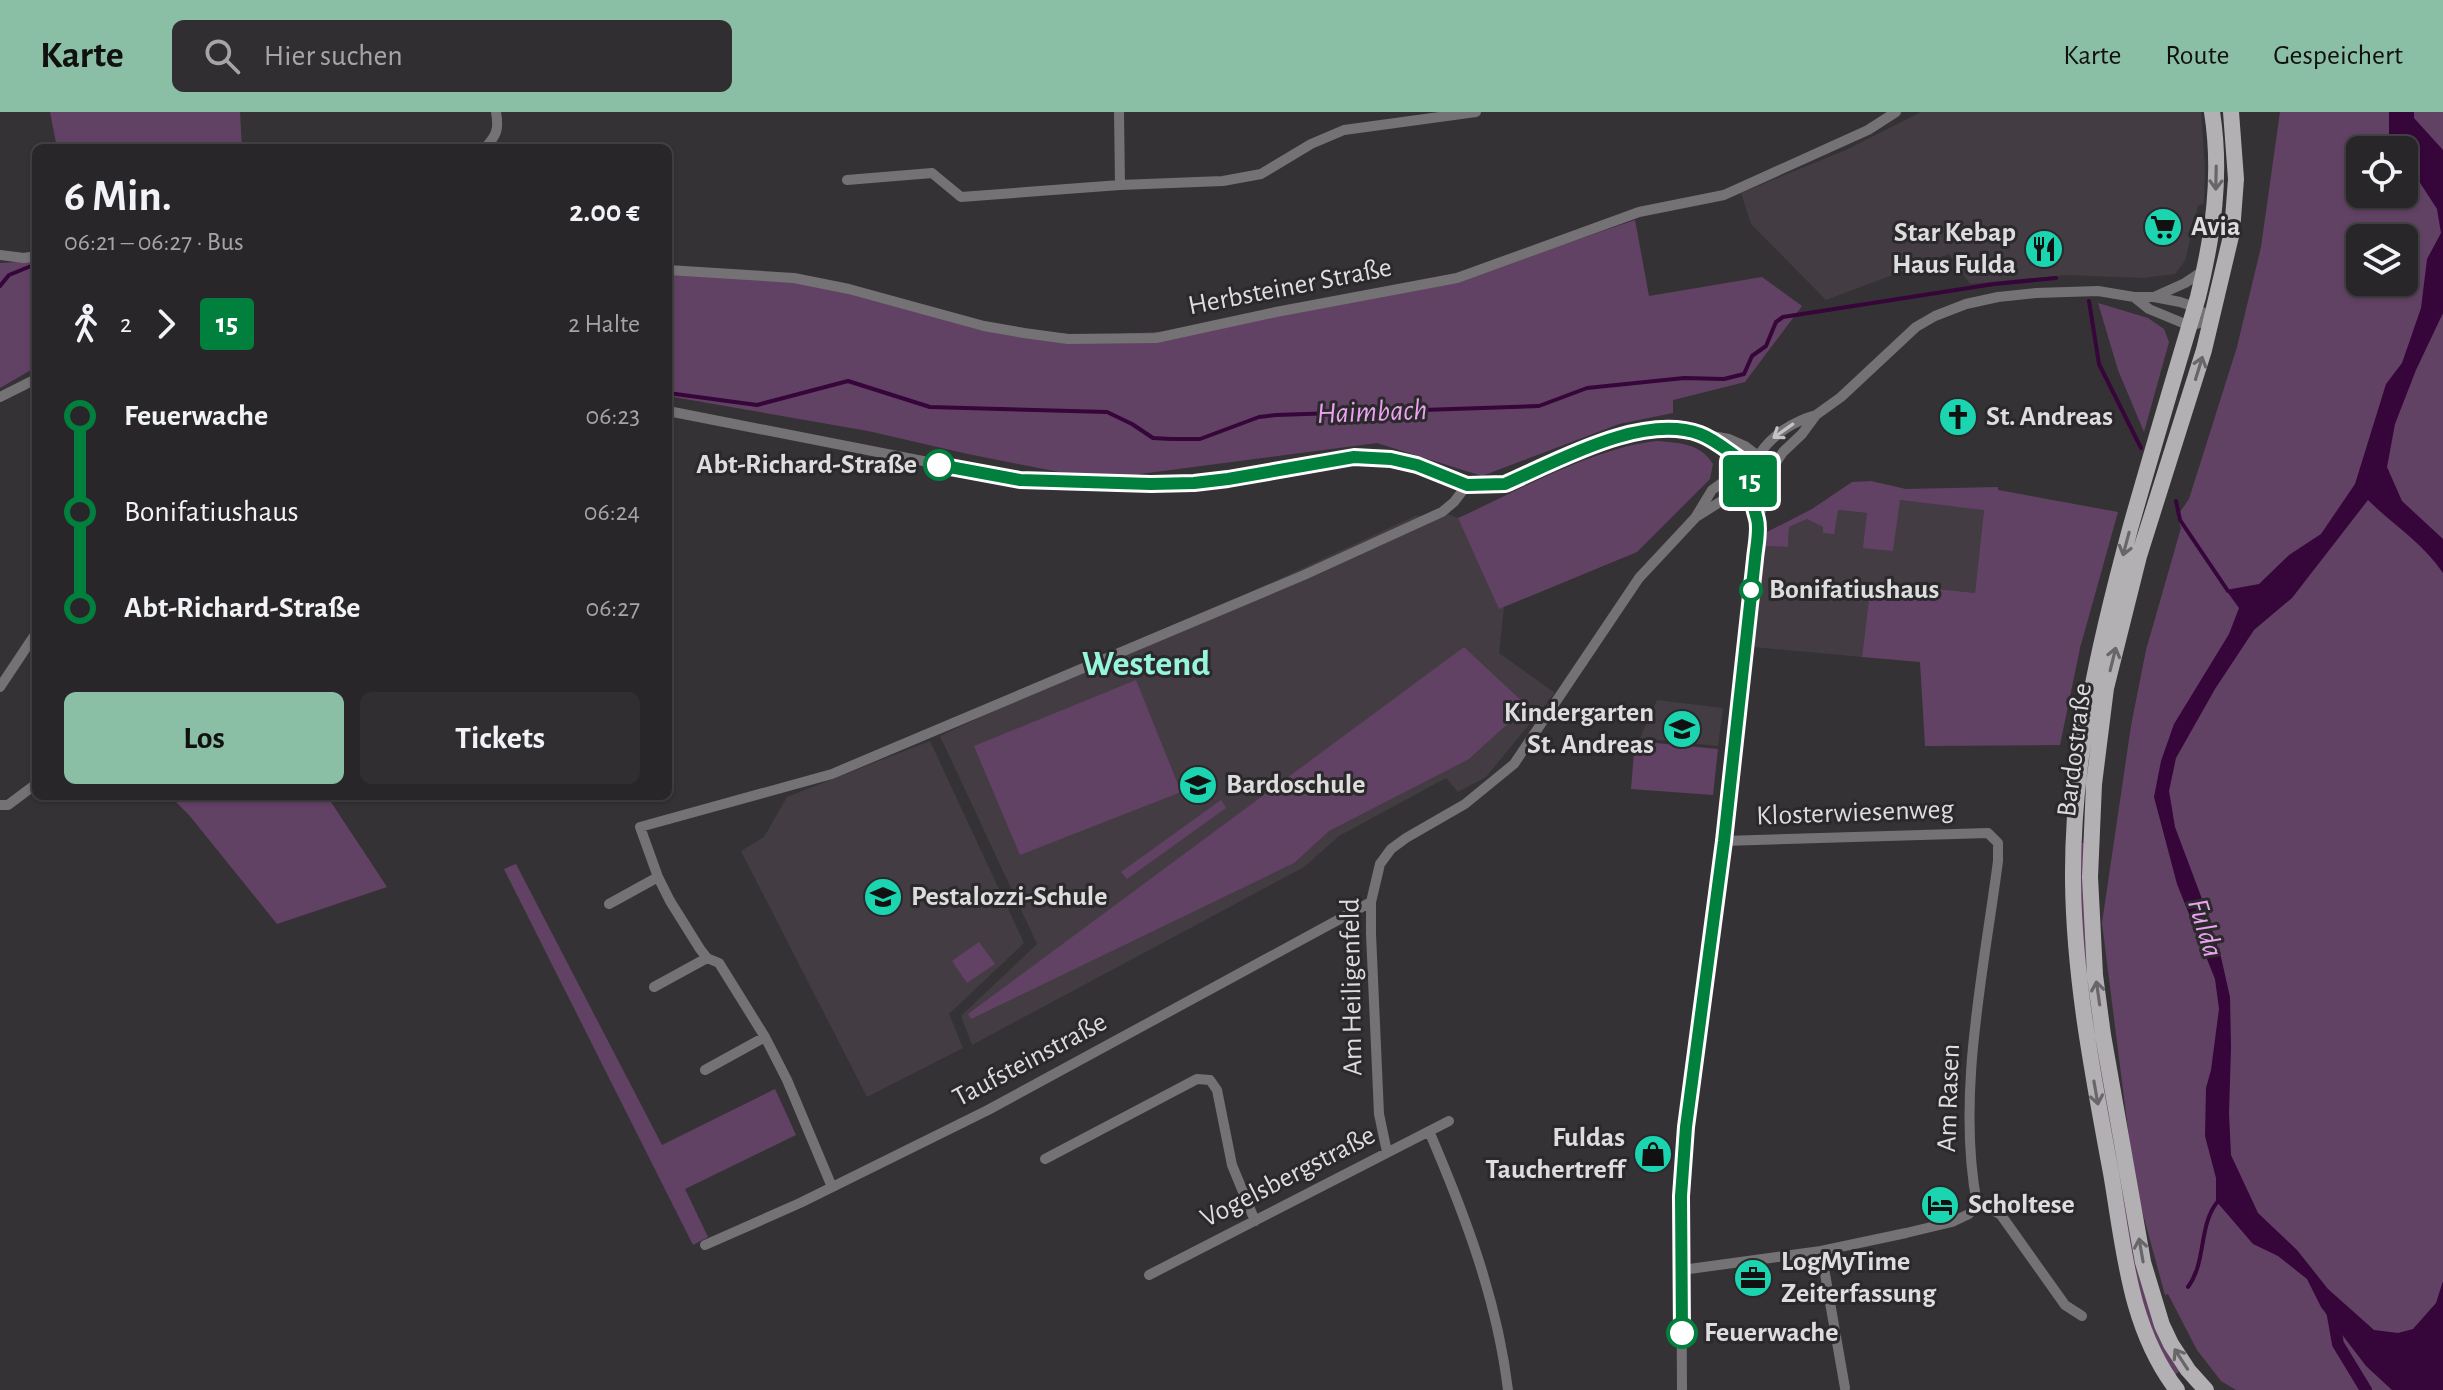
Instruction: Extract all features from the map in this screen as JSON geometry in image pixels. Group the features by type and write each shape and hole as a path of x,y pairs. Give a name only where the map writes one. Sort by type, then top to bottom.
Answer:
{"main road":[{"name":"Bardostraße","path":"2177,1390 2152,1350 2135,1308 2088,1046 2079,983 2073,876 2078,782 2092,681 2104,624 2205,270 2217,186 2212,112"},
{"name":"Bardostraße","path":"2206,1390 2171,1344 2143,1262 2103,1035 2091,922 2090,877 2094,784 2106,688 2139,556 2212,319 2232,232 2235,159 2231,112"}],"street":[{"path":"489,144 500,126 496,112"},
{"path":"1119,112 1120,185"},
{"path":"847,180 932,173 961,197 1223,181 1261,174 1311,144 1344,130 1476,112"},
{"name":"Herbsteiner Straße","path":"672,270 794,278 849,289 984,326 1024,333 1068,339 1156,338 1457,278 1639,212 1724,195 1868,130 1896,112"},
{"path":"0,255 32,257"},
{"path":"2154,297 2205,270"},
{"path":"1757,520 1751,503 1752,469 1757,455 1767,442 1841,397 1916,327 1935,316 1966,304 1998,297 2098,291 2154,297 2195,307 2212,319"},
{"path":"2134,297 2149,309 2190,326 2212,319"},
{"path":"0,397 32,381"},
{"path":"672,412 1020,480 1063,483 1194,483 1354,457 1373,457 1417,465 1467,485 1505,484 1625,434 1651,429 1678,430 1729,439 1757,455 1770,475"},
{"path":"1682,1390 1681,1196 1686,1127 1724,841 1757,520 1770,475 1816,415"},
{"path":"1699,434 1752,469 1770,475"},
{"name":"Am Heiligenfeld","path":"1387,1152 1379,1114 1371,902 1380,864 1391,849 1465,804 1514,764 1639,578 1695,518 1712,490 1734,475 1752,469"},
{"name":"Am Heiligenfeld","path":"1695,518 1770,475"},
{"path":"832,1187 787,1080 765,1037 719,963 707,958 670,901 640,827 832,774 1442,512 1467,485"},
{"path":"0,687 32,639"},
{"path":"0,805 8,805 32,787"},
{"name":"Klosterwiesenweg","path":"1724,841 1988,833"},
{"name":"Am Rasen","path":"1977,1204 1971,1177 1970,1085 1998,861 1998,843 1988,833"},
{"path":"609,904 658,877"},
{"name":"Taufsteinstraße","path":"705,1245 771,1217 993,1108 1371,902"},
{"path":"654,987 707,958"},
{"path":"705,1070 765,1037"},
{"path":"1045,1159 1197,1079 1210,1080 1217,1090 1232,1165 1255,1221"},
{"name":"Vogelsbergstraße","path":"1149,1275 1449,1121"},
{"path":"1429,1131 1468,1226 1488,1289 1508,1390"},
{"path":"1682,1270 1821,1251 1952,1222 1969,1214 1977,1204 2001,1215 2065,1305 2082,1316"},
{"path":"1821,1251 1845,1388"}],"shaded area":[{"path":"50,112 240,112 242,144 56,144"},
{"path":"1921,112 2201,112 2204,203 2198,206 2185,261 2175,274 2143,278 2066,275 1970,284 1949,254 1826,300 1751,224 1741,193 1846,150"},
{"path":"2280,112 2443,112 2443,1390 2236,1390 2221,1381 2197,1350 2168,1294 2165,1295 2135,1185 2102,923 2131,726 2146,650 2181,528 2177,516 2189,499 2237,347 2261,247"},
{"path":"1635,220 1649,296 1762,277 1802,306 1745,382 1673,400 1673,413 1619,424 1482,476 1377,443 1089,478 868,431 672,397 672,270 776,279 920,305 1008,328 1088,336 1174,331 1456,281"},
{"path":"32,261 32,369 0,388 0,263"},
{"path":"2098,303 2148,318 2164,329 2169,342 2144,432 2118,370"},
{"path":"1657,441 1688,445 1702,452 1713,464 1710,479 1637,552 1499,609 1458,518 1581,461 1632,445"},
{"path":"1871,481 1906,489 1998,487 1998,490 2118,512 2080,648 2060,745 1925,746 1920,662 1862,657 1871,582 1975,593 1984,510 1900,500 1893,551 1863,548 1867,513 1838,510 1834,534 1823,533 1823,527 1807,519 1789,527 1788,547 1765,546 1767,532 1812,509 1852,482"},
{"path":"1899,500 1984,509 1975,593 1871,582 1862,657 1753,647 1765,546 1788,547 1789,527 1807,519 1823,527 1838,510 1867,513 1893,551"},
{"name":"Bardoschule","path":"1445,513 1458,518 1504,606 1499,653 1555,693 1486,777 1458,792 1446,778 1339,836 1304,867 972,1045 961,1016 1037,944 940,736 1415,516"},
{"path":"1464,647 1527,706 1469,759 1329,831 1294,863 971,1019 968,1014"},
{"path":"1136,680 1181,792 1020,855 974,746"},
{"name":"Kindergarten St. Andreas","path":"1657,700 1723,708 1718,746 1640,738"},
{"name":"Pestalozzi-Schule","path":"930,741 1024,943 949,1014 963,1048 867,1097 741,851 764,837 787,797"},
{"path":"1635,741 1718,749 1713,795 1631,789"},
{"path":"174,800 330,800 387,887 277,924"},
{"path":"1221,800 1226,808 1127,879 1121,872"},
{"path":"2080,843 2084,843 2140,1276 2156,1325 2180,1371 2175,1375 2144,1316 2130,1250 2093,1030 2082,935"},
{"path":"516,864 662,1145 775,1089 796,1135 685,1189 708,1237 693,1245 504,869"},
{"path":"979,942 995,964 967,983 952,961"}],"water":[{"name":"Fulda","path":"2389,112 2414,112 2414,118 2443,150 2443,313 2395,424 2387,467 2402,501 2443,539 2443,573 2417,543 2368,500 2292,598 2254,630 2215,689 2176,758 2169,791 2175,827 2221,957 2230,997 2231,1155 2258,1213 2297,1250 2328,1289 2374,1330 2398,1333 2413,1329 2436,1303 2443,1281 2443,1390 2392,1390 2366,1366 2321,1307 2307,1279 2278,1256 2253,1244 2216,1201 2216,1178 2205,1136 2206,1088 2219,1009 2215,979 2177,884 2154,797 2161,761 2174,724 2229,634 2239,608 2226,590 2259,584 2289,555 2321,534 2355,484 2386,384 2402,363 2421,308 2427,259 2441,233 2437,209 2418,180 2418,136 2389,136"}],"waterway":[{"name":"Haimbach","path":"0,286 9,275 32,266"},
{"name":"Haimbach","path":"672,394 757,405 848,381 930,407 1107,412 1153,438 1200,439 1259,417 1276,415 1539,406 1587,388 1684,378 1724,379 1744,374 1752,356 1766,346 1776,322 1783,317 1994,284 2056,278"},
{"name":"Haimbach","path":"2089,301 2099,364 2141,448"},
{"name":"Haimbach","path":"2176,501 2180,520 2228,591"},
{"path":"2188,1287 2198,1266 2208,1221 2218,1201"},
{"path":"2332,1310 2338,1344 2366,1390"}],"bus line":[{"name":"15","path":"939,465 1020,480 1151,484 1194,483 1354,457 1373,457 1417,465 1467,485 1486,485 1505,484 1625,434 1651,429 1699,434 1753,467 1750,487 1757,520 1755,559 1724,841 1685,1134 1681,1196 1682,1333"}],"place":[{"name":"Avia","path":"2163,227"},
{"name":"Star Kebap Haus Fulda","path":"2044,249"},
{"name":"St. Andreas","path":"1958,417"},
{"name":"Abt-Richard-Straße","path":"939,465"},
{"name":"Bonifatiushaus","path":"1751,590"},
{"name":"Kindergarten St. Andreas","path":"1682,729"},
{"name":"Bardoschule","path":"1198,785"},
{"name":"Pestalozzi-Schule","path":"883,897"},
{"name":"Fuldas Tauchertreff","path":"1653,1154"},
{"name":"Scholtese","path":"1940,1205"},
{"name":"LogMyTime Zeiterfassung","path":"1753,1278"},
{"name":"Feuerwache","path":"1682,1333"}],"district":[{"name":"Westend","path":"1146,664"}]}
